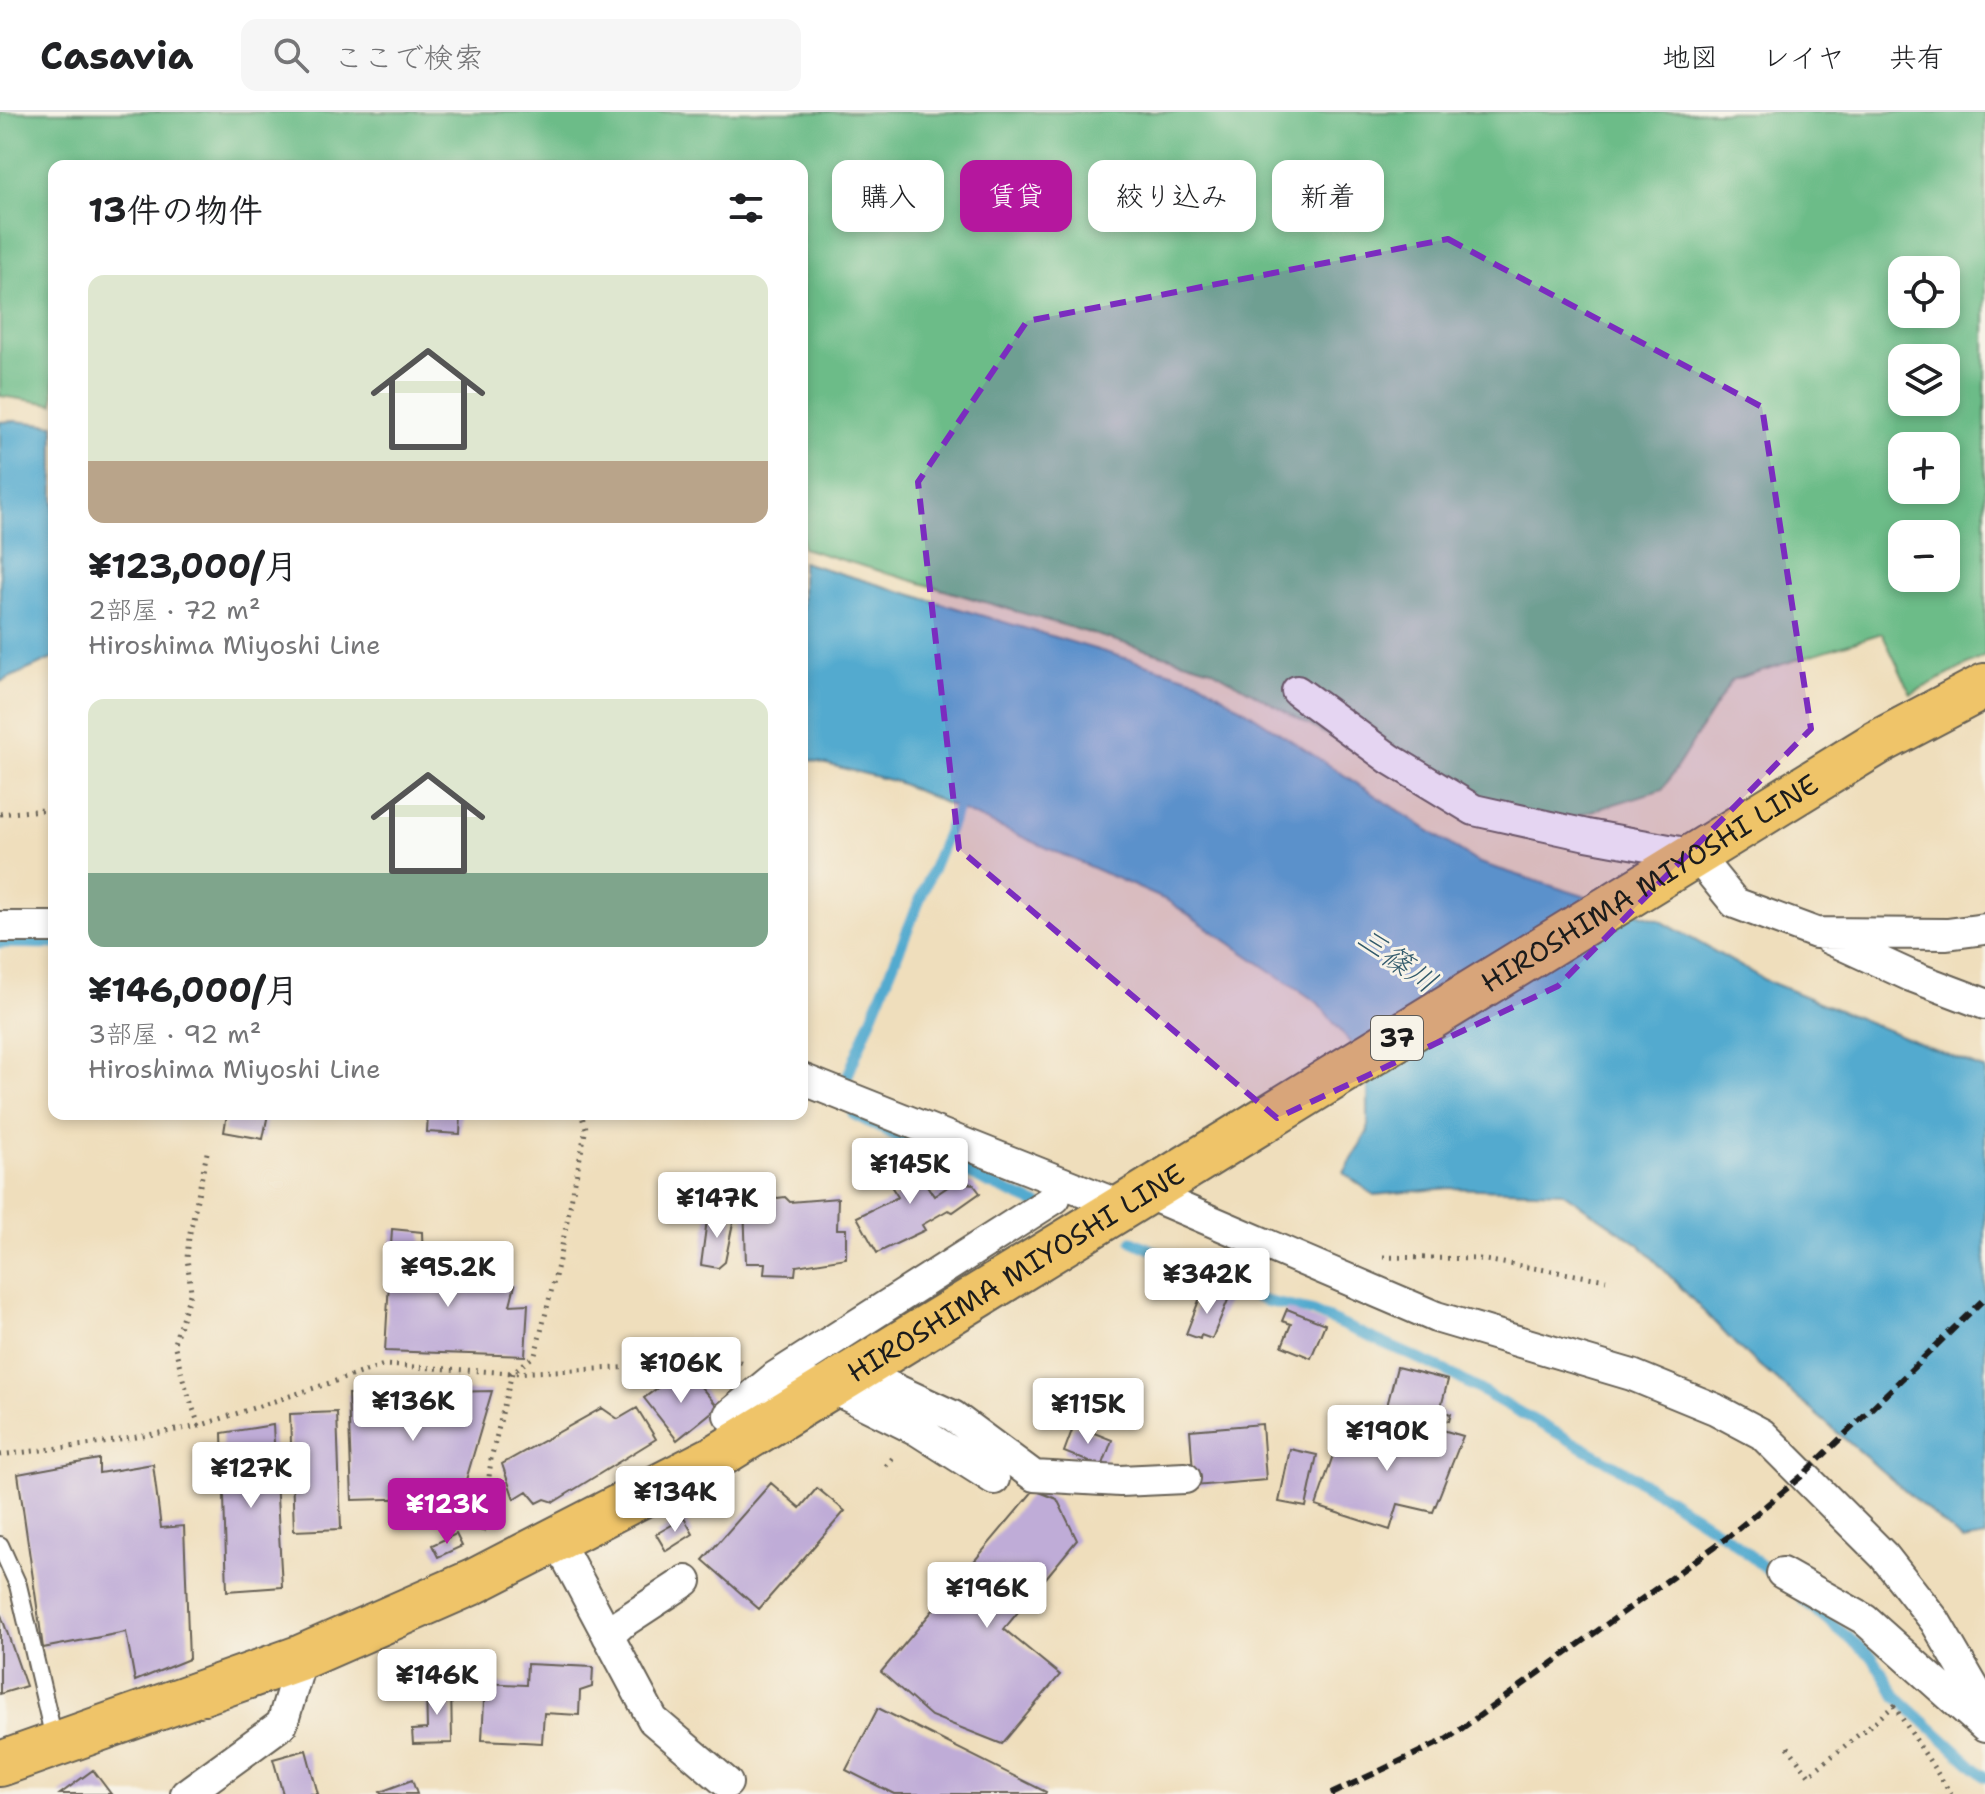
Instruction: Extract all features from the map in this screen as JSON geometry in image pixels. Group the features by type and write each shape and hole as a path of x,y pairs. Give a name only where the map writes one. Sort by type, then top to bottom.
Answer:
{"main road":[{"name":"HIROSHIMA MIYOSHI LINE","path":"0,1764 302,1657 473,1582 716,1457 1877,743 1985,686"}],"street":[{"path":"1297,691 1390,759 1474,810 1696,855 1735,903 1816,933 1911,976 1985,1004"},
{"path":"0,927 48,927"},
{"path":"1816,933 1947,934 1985,929"},
{"path":"808,1081 1135,1200 1436,1317 1632,1375 1715,1409 1762,1434 1884,1556 1935,1621 1985,1707"},
{"path":"729,1415 775,1377 1055,1198"},
{"path":"775,1377 843,1379 953,1416 1034,1476 1120,1481 1185,1478"},
{"path":"843,1379 994,1479"},
{"path":"557,1540 653,1720 727,1783"},
{"path":"1782,1573 1864,1619 1985,1727"},
{"path":"608,1636 686,1581"},
{"path":"186,1794 282,1724 302,1657"}],"lane":[{"path":"0,1545 18,1585 56,1745"}],"path":[{"path":"0,814 48,810"},
{"path":"483,1536 491,1459 512,1373 535,1355 558,1265 586,1128 583,1120"},
{"path":"199,1426 174,1343 191,1291 187,1258 189,1237 208,1148"},
{"path":"1398,1256 1479,1259 1606,1280"},
{"path":"0,1455 103,1443 199,1426 384,1365 512,1373 780,1361 775,1377"},
{"path":"1788,1747 1809,1775 1894,1706 1951,1794"}],"highlighted area":[{"path":"1448,239 1762,407 1811,729 1558,986 1277,1118 959,849 918,482 1027,321"}],"green space":[{"path":"0,112 1985,112 1985,656 1911,694 1882,633 1732,680 1663,789 1550,824 1448,804 1211,669 808,550 808,160 48,160 48,403 0,396"}],"water":[{"path":"0,422 48,424 48,661 0,682"},
{"name":"三篠川","path":"808,564 1199,680 1477,862 1659,920 1765,980 1985,1070 1985,1537 1963,1541 1738,1347 1640,1245 1562,1192 1450,1188 1374,1195 1344,1173 1368,1131 1368,1065 1318,1003 1168,901 897,782 808,760"}],"building":[{"path":"226,1120 267,1120 263,1139 224,1132"},
{"path":"428,1120 461,1120 460,1134 427,1132"},
{"path":"906,1154 934,1196 955,1182 973,1184 980,1193 953,1212 948,1210 922,1225 925,1230 877,1253 857,1217 898,1197 882,1172"},
{"path":"785,1197 790,1202 838,1198 837,1229 846,1229 846,1258 796,1266 795,1275 764,1274 765,1263 746,1263 744,1202"},
{"path":"708,1212 734,1218 725,1262 718,1268 701,1265"},
{"path":"392,1229 422,1232 423,1264 433,1265 433,1279 447,1284 446,1272 469,1272 471,1286 515,1285 510,1305 528,1304 525,1356 385,1351"},
{"path":"1203,1290 1228,1300 1212,1339 1186,1334"},
{"path":"1287,1309 1325,1324 1311,1358 1282,1346 1291,1324 1282,1321"},
{"path":"1397,1367 1448,1380 1440,1411 1451,1414 1449,1421 1387,1406"},
{"path":"671,1378 678,1382 684,1379 690,1385 696,1381 718,1407 677,1440 644,1398"},
{"path":"492,1391 461,1497 352,1500 348,1394"},
{"path":"602,1408 618,1419 637,1408 656,1439 554,1502 545,1499 537,1503 527,1491 514,1499 502,1464"},
{"path":"337,1412 341,1529 294,1531 290,1414"},
{"path":"1344,1422 1416,1445 1422,1424 1463,1436 1433,1512 1398,1504 1390,1530 1316,1506"},
{"path":"1262,1424 1266,1480 1194,1486 1190,1430"},
{"path":"273,1425 282,1587 227,1591 222,1433"},
{"path":"1074,1425 1112,1440 1102,1467 1064,1452"},
{"path":"1290,1449 1317,1455 1306,1507 1279,1502"},
{"path":"99,1459 99,1473 153,1464 161,1528 184,1526 189,1659 135,1681 126,1632 43,1648 18,1474"},
{"path":"771,1483 800,1508 817,1488 845,1511 759,1609 703,1560"},
{"path":"1034,1490 1057,1499 1077,1540 1004,1629 1060,1675 1002,1744 931,1716 881,1672"},
{"path":"684,1518 693,1534 666,1551 656,1534"},
{"path":"456,1534 462,1546 438,1557 432,1545"},
{"path":"0,1612 26,1686 0,1694"},
{"path":"527,1664 593,1667 592,1687 580,1691 579,1715 544,1713 542,1743 482,1740 485,1683 526,1685"},
{"path":"451,1685 452,1743 413,1744 412,1730 427,1729 426,1686"},
{"path":"878,1708 1045,1794 894,1794 846,1770"},
{"path":"306,1750 318,1794 283,1794 273,1759"},
{"path":"93,1770 111,1794 60,1794"},
{"path":"412,1780 417,1794 380,1792"}],"waterway":[{"path":"841,1092 962,797"},
{"path":"0,943 48,944"},
{"path":"853,1114 988,1183 1039,1205"},
{"path":"1132,1241 1265,1301 1311,1311 1444,1370 1623,1470 1728,1537 1779,1580"},
{"path":"1802,1599 1873,1658 1897,1697 1985,1777"}],"railway":[{"path":"1331,1794 1447,1739 1728,1537 1803,1475 1985,1298"}]}
